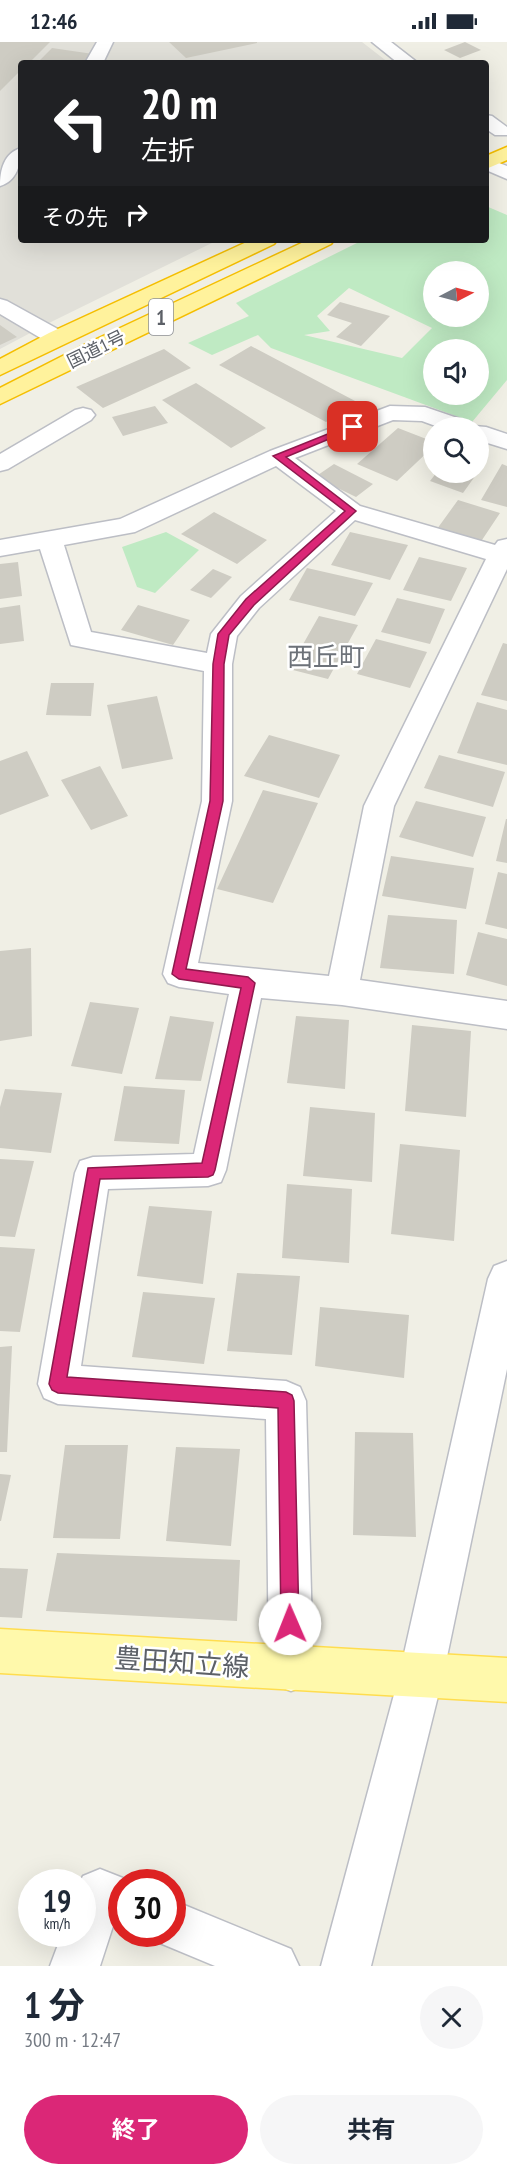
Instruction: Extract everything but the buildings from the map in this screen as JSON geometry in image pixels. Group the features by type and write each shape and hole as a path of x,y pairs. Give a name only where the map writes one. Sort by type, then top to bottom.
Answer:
{"highway":[{"path":"489,162 507,153"},
{"name":"国道1号","path":"0,368 57,338 261,243"},
{"name":"国道1号","path":"0,397 94,349 318,243"}],"main road":[{"name":"豊田知立線","path":"0,1651 507,1680"}],"street":[{"path":"96,60 105,42"},
{"path":"380,42 405,60"},
{"path":"0,180 18,158"},
{"path":"489,164 507,173"},
{"path":"0,305 57,338"},
{"path":"0,548 126,526 278,456 390,413 425,414 433,417"},
{"path":"0,464 82,415"},
{"path":"489,436 507,442"},
{"path":"278,456 351,511 504,551 379,806 342,991"},
{"path":"351,511 250,602 224,634 218,664 217,801 179,974 342,991 507,1015"},
{"path":"50,541 80,639 218,664"},
{"path":"248,983 208,1170 93,1173 58,1384 286,1401 291,1669"},
{"path":"346,1966 421,1676 507,1279"},
{"path":"75,1966 100,1893 108,1896"},
{"path":"186,1930 274,1966"}],"shaded area":[{"path":"0,42 362,42 385,60 18,60 18,243 212,243 0,349"}],"green space":[{"path":"489,207 507,215 507,380 489,402 489,339 423,339 423,404 271,348 258,335 212,355 188,343 249,316 236,303 357,243 489,243"},
{"path":"426,405 486,405 476,417 458,417"},
{"path":"166,532 199,550 155,593 137,587 122,547"}],"district":[{"name":"西丘町","path":"326,656"}],"route":[{"path":"290,1624 286,1401 58,1384 93,1173 208,1170 248,983 179,974 217,801 218,664 224,634 250,602 351,511 278,456 353,427"}]}
